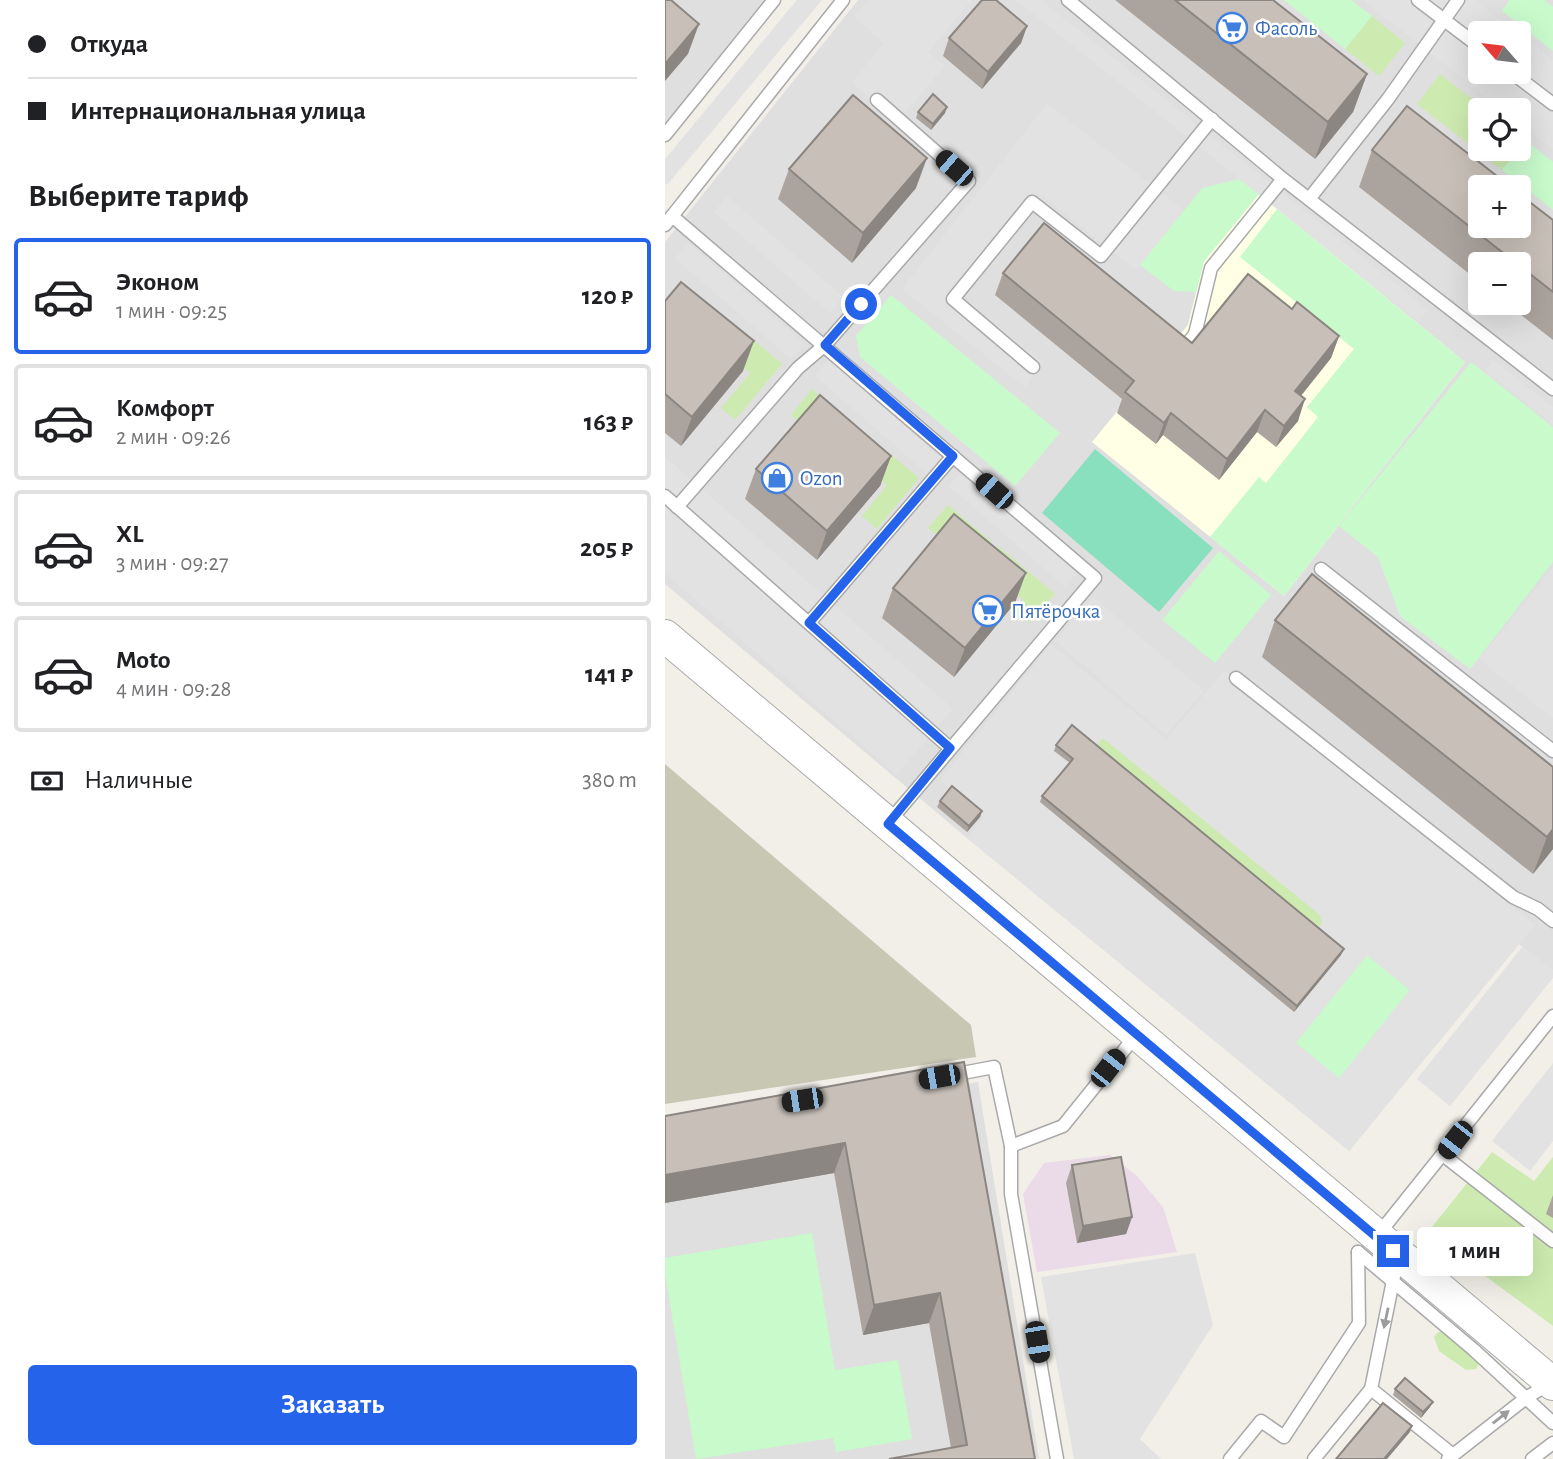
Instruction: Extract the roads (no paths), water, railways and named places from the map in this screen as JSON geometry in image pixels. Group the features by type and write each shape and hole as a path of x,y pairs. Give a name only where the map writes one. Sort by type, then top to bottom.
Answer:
{"street":[{"path":"665,636 1385,1244 1543,1388"}],"lane":[{"path":"665,135 774,0"},
{"path":"843,0 669,221 825,345 1095,578 888,824"},
{"path":"1068,0 1283,179 1553,389"},
{"path":"1419,0 1468,38"},
{"path":"1308,199 1388,99 1458,0"},
{"path":"1527,84 1553,104"},
{"path":"677,507 798,368 825,345 969,181 877,100"},
{"path":"1033,367 953,299 1032,202 1101,256 1212,119"},
{"path":"1181,352 1195,334 1211,268 1283,179"},
{"path":"809,623 953,456"},
{"path":"665,496 950,748"},
{"path":"1321,569 1553,751"},
{"path":"1236,678 1513,897 1538,909 1553,921"},
{"path":"1314,1459 1371,1389 1394,1283 1385,1244 1443,1155 1553,1016"},
{"path":"1011,1146 1063,1126 1137,1034"},
{"path":"939,1077 994,1068 1011,1146 1010,1194 1057,1459"},
{"path":"1443,1155 1553,1241"},
{"path":"1230,1459 1261,1421 1284,1437 1359,1323 1358,1252 1474,1350 1543,1388 1553,1423"},
{"path":"1371,1389 1451,1457 1543,1388"},
{"path":"1532,1459 1553,1443"}],"place":[{"name":"Фасоль","path":"1232,28"},
{"name":"Ozon","path":"777,478"},
{"name":"Пятёрочка","path":"988,611"}]}
